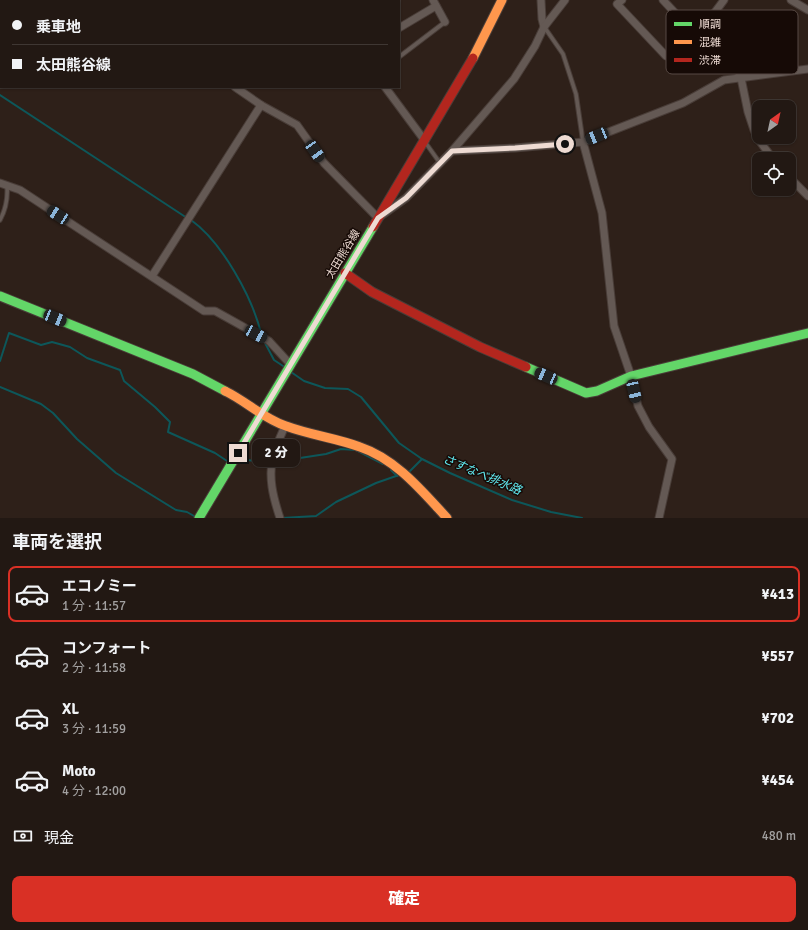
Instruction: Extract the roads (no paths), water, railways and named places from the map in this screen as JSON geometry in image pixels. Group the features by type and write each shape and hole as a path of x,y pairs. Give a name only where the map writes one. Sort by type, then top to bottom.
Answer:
{"street":[{"name":"太田熊谷線","path":"199,518 472,60 502,0"},
{"path":"541,0 544,27"},
{"path":"236,88 261,105 297,125 324,163 378,218 406,198 452,151 514,79 544,27 565,0"},
{"path":"622,0 618,4 666,56"},
{"path":"663,0 672,10"},
{"path":"716,10 724,0"},
{"path":"791,0 808,10"},
{"path":"400,27 434,3 445,22"},
{"path":"798,70 808,69"},
{"path":"739,74 754,130 758,139 768,152"},
{"path":"452,151 515,148 583,142 683,103 724,80 771,74"},
{"path":"387,88 424,141"},
{"path":"152,276 261,105"},
{"path":"583,142 602,213 614,326 631,376 638,406 649,427 672,459 659,518"},
{"path":"3,184 20,190 204,311 215,311 269,341 289,368"},
{"path":"796,184 808,196"},
{"path":"345,273 372,292 480,347 586,393 597,391 631,376 808,333"},
{"path":"0,296 193,374 230,393 262,414 285,426 361,446 383,458 400,470 447,518"},
{"path":"279,516 273,497 271,477 273,458 285,426"}],"lane":[{"path":"400,56 445,22"},
{"path":"544,27 563,54 576,94 583,142"},
{"path":"424,141 440,163"},
{"path":"0,220 6,207 8,195 3,184"}],"waterway":[{"path":"0,95 187,218"},
{"path":"191,220 214,242 234,271 251,303 261,333"},
{"path":"0,361 9,333 41,345 52,342 70,347 87,358 120,370 124,381 155,407 170,422 168,432 215,453 227,461"},
{"path":"264,341 274,360 286,368"},
{"name":"さすなべ排水路","path":"291,372 304,381 325,388 348,389 361,397 399,443 422,459 512,500 551,512 582,518"},
{"path":"0,387 41,404 53,413 77,439 116,473 176,510 187,512 194,516"},
{"path":"274,462 326,454 341,449 356,450 383,464"},
{"path":"241,459 269,463"},
{"path":"407,473 422,459"},
{"path":"391,470 397,476"},
{"path":"282,518 316,516 336,502 376,483 399,475"}]}
